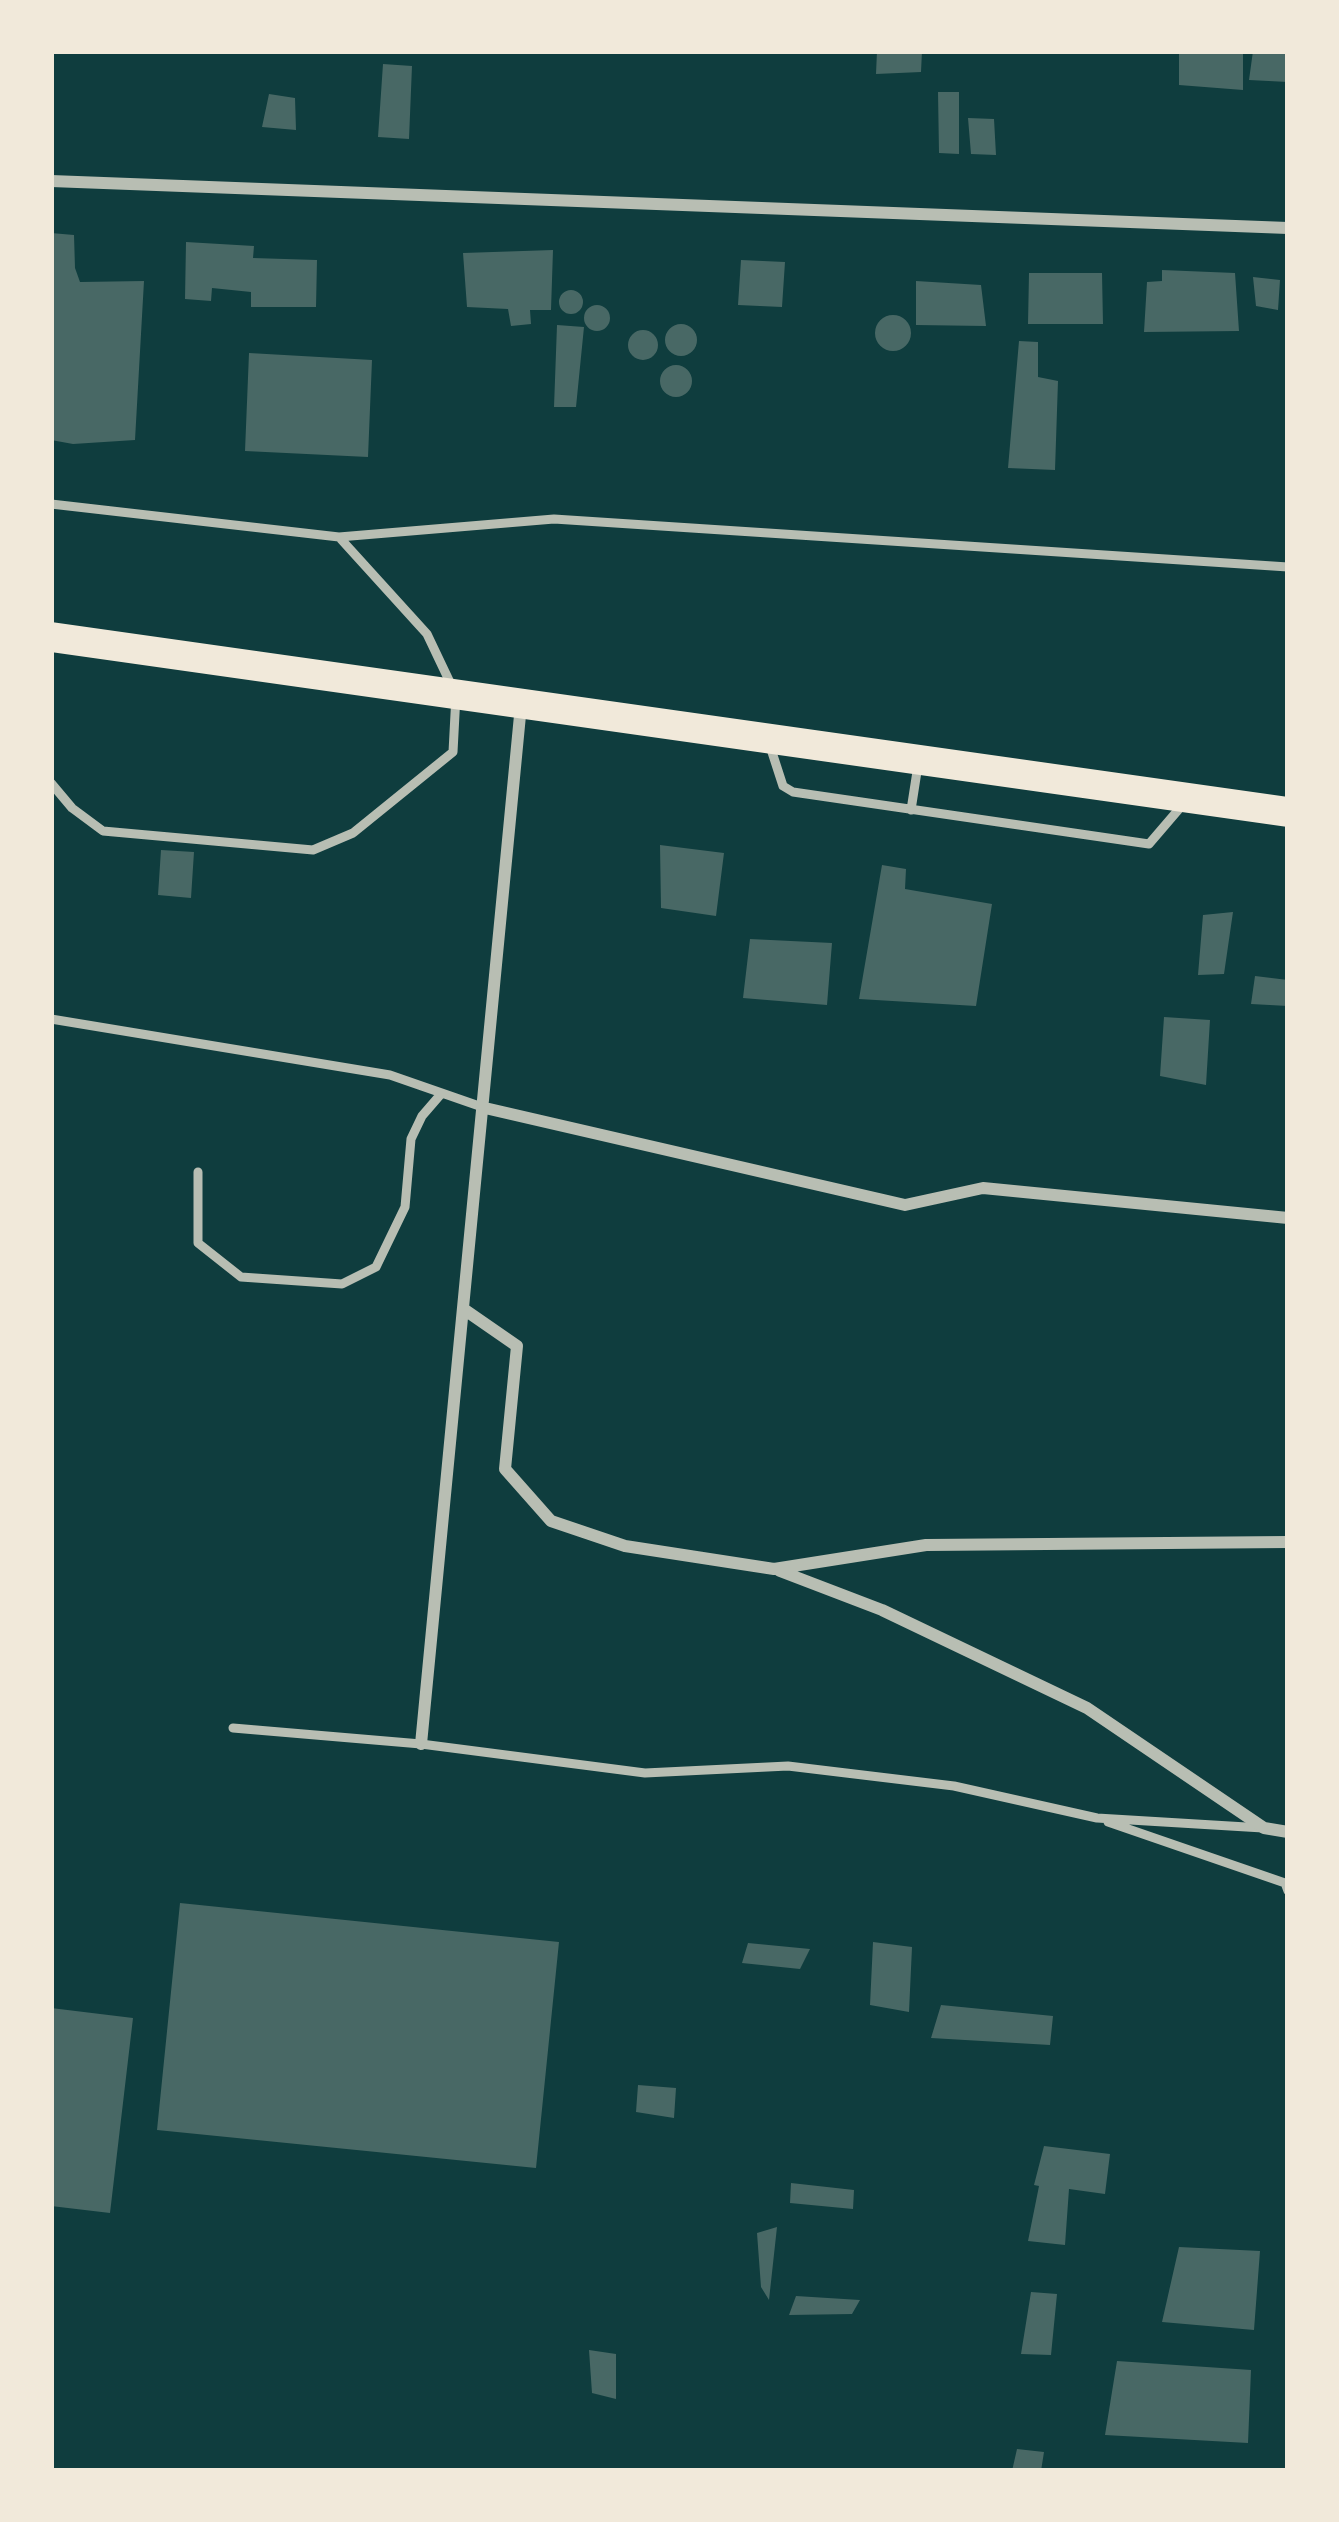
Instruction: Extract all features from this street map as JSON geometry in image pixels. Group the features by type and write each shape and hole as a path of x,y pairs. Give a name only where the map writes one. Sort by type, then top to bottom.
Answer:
{"highway":[{"path":"51,637 1288,812"}],"street":[{"path":"51,182 1288,228"},
{"path":"421,1744 521,704"},
{"path":"485,1108 905,1205 983,1188 1288,1218"},
{"path":"465,1310 517,1346 506,1469 551,1522 625,1546 774,1569 882,1610 1087,1708 1264,1828 1288,1832"},
{"path":"774,1569 926,1545 1288,1542"}],"lane":[{"path":"51,503 339,538 554,519 1288,566"},
{"path":"51,783 72,808 103,831 313,850 353,833 453,752 456,695 427,634 370,566 339,538"},
{"path":"768,739 783,786 793,792 1149,844 1188,798"},
{"path":"911,810 919,760"},
{"path":"51,1019 390,1075 485,1108"},
{"path":"198,1172 198,1243 241,1276 342,1284 376,1268 405,1207 411,1139 422,1116 441,1094"},
{"path":"232,1728 421,1744 645,1773 788,1766 954,1786 1097,1818 1286,1883 1288,1891"},
{"path":"1097,1818 1264,1828"}],"building":[{"path":"877,51 922,51 921,72 876,74"},
{"path":"1179,51 1243,51 1243,90 1179,85"},
{"path":"1253,51 1288,51 1288,82 1249,80"},
{"path":"383,64 412,66 409,139 378,137"},
{"path":"938,92 959,92 959,154 939,153"},
{"path":"269,94 295,98 296,130 262,127"},
{"path":"968,118 994,119 996,155 971,154"},
{"path":"51,233 74,235 80,282 144,281 135,440 73,444 51,440"},
{"path":"186,242 254,246 253,258 317,260 316,307 251,307 251,292 212,288 211,301 185,299"},
{"path":"553,250 551,310 530,310 531,324 511,326 508,309 467,307 463,253"},
{"path":"741,260 785,262 782,307 738,305"},
{"path":"1162,270 1235,273 1239,331 1144,332 1147,282 1162,281"},
{"path":"1029,273 1102,273 1103,324 1028,324"},
{"path":"1253,277 1280,280 1278,310 1256,306"},
{"path":"916,281 981,285 986,326 916,325"},
{"path":"571,290 583,302 571,314 559,302"},
{"path":"597,305 610,318 597,331 584,318"},
{"path":"893,315 905,321 911,333 905,345 893,351 881,345 875,333 881,321"},
{"path":"681,324 693,328 697,340 693,352 681,356 669,352 665,340 669,328"},
{"path":"557,325 584,327 576,407 554,407"},
{"path":"643,330 654,334 658,345 654,356 643,360 632,356 628,345 632,334"},
{"path":"1019,341 1038,342 1038,377 1058,381 1055,470 1008,468"},
{"path":"249,353 372,360 368,457 245,451"},
{"path":"676,365 687,370 692,381 687,392 676,397 665,392 660,381 665,370"},
{"path":"660,845 724,853 716,916 661,908"},
{"path":"161,850 194,852 191,898 158,895"},
{"path":"882,865 906,869 905,889 992,904 976,1006 859,999"},
{"path":"1233,912 1224,974 1198,975 1203,915"},
{"path":"750,939 832,943 827,1005 743,998"},
{"path":"1255,976 1288,980 1288,1006 1251,1004"},
{"path":"1164,1017 1210,1020 1206,1085 1160,1076"},
{"path":"180,1903 559,1942 536,2168 157,2130"},
{"path":"873,1942 912,1947 909,2012 870,2005"},
{"path":"748,1943 810,1949 800,1969 742,1963"},
{"path":"941,2005 1053,2016 1050,2045 931,2038"},
{"path":"51,2008 133,2018 110,2213 51,2206"},
{"path":"638,2085 676,2088 674,2118 636,2112"},
{"path":"1044,2146 1110,2154 1105,2194 1069,2189 1065,2245 1028,2241"},
{"path":"791,2183 854,2190 853,2209 790,2203"},
{"path":"777,2227 769,2300 761,2287 757,2233"},
{"path":"1179,2247 1260,2251 1254,2330 1162,2322"},
{"path":"1031,2292 1057,2294 1051,2355 1021,2354"},
{"path":"796,2296 860,2300 852,2314 789,2315"},
{"path":"589,2350 616,2354 616,2399 592,2393"},
{"path":"1117,2361 1251,2370 1248,2443 1105,2435"},
{"path":"1017,2449 1044,2452 1041,2471 1012,2471"}]}
